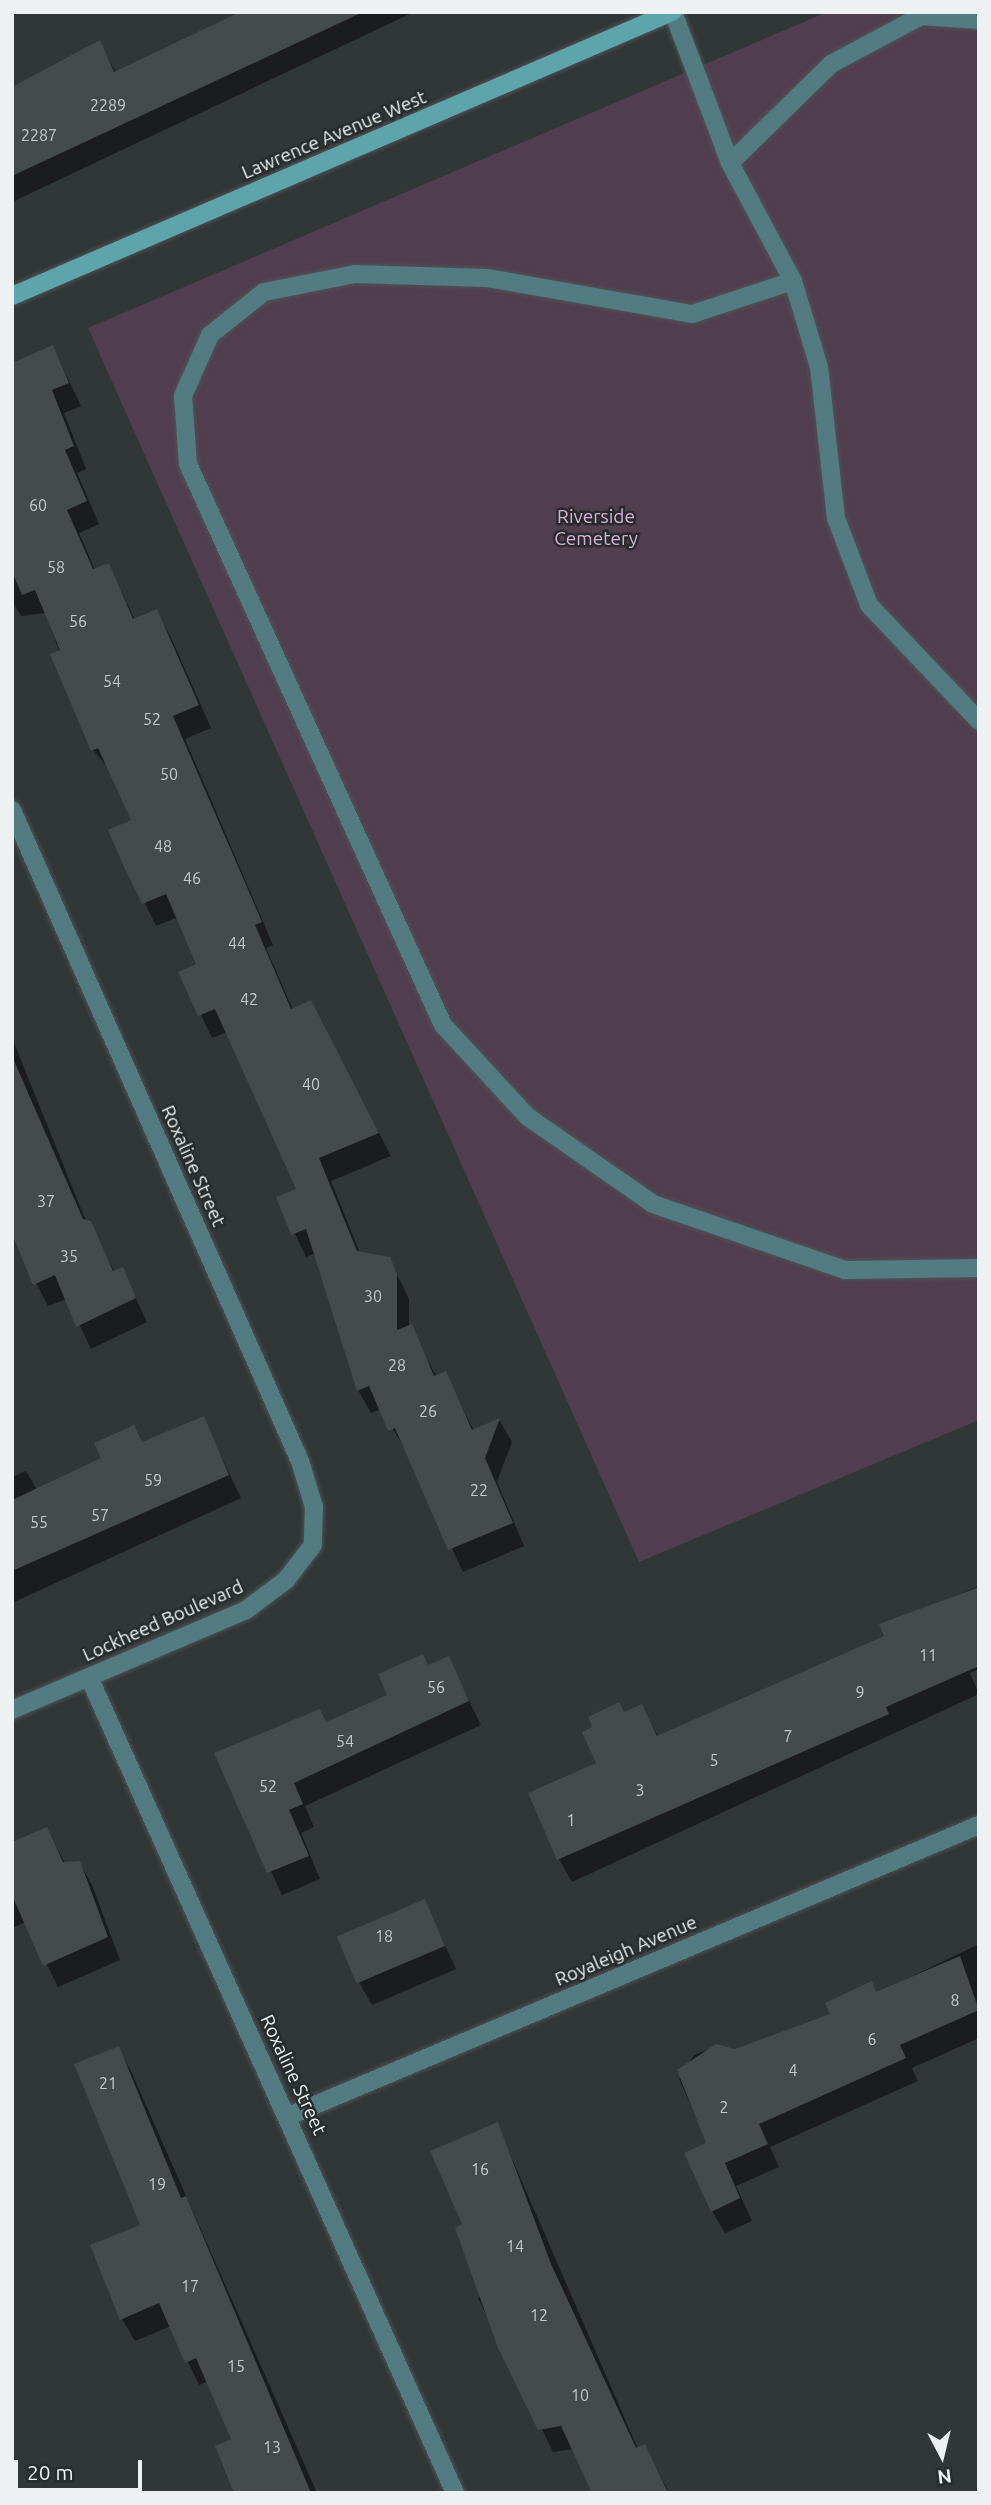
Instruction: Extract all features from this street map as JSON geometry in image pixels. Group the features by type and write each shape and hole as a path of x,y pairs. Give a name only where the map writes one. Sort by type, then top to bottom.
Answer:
{"main road":[{"name":"Lawrence Avenue West","path":"12,296 673,12"}],"street":[{"path":"673,12 730,163 793,281 819,367 836,518 869,605 979,721"},
{"path":"730,163 831,64 921,16 979,20"},
{"path":"793,281 692,314 488,278 355,274 264,292 210,335 183,396 188,464 443,1025 528,1117 653,1205 845,1270 979,1268"},
{"name":"Roxaline Street","path":"12,810 300,1461 314,1507 313,1545"},
{"name":"Lockheed Boulevard","path":"12,1710 246,1610 286,1580 313,1545"},
{"name":"Roxaline Street","path":"89,1677 289,2116 455,2493"},
{"name":"Royaleigh Avenue","path":"289,2116 979,1825"}],"green space":[{"name":"Riverside Cemetery","path":"827,12 979,12 979,1420 639,1562 88,328"}],"building":[{"path":"240,12 363,12 12,176 12,87 100,40 114,72"},
{"path":"53,345 69,383 52,390 74,446 65,450 87,501 67,510 93,569 109,563 133,619 157,609 199,705 173,716 262,922 255,925 291,1009 311,1000 379,1133 319,1158 357,1251 390,1257 397,1274 397,1330 412,1324 434,1376 446,1371 472,1430 500,1418 485,1458 513,1523 448,1550 395,1428 388,1431 369,1386 357,1391 306,1229 291,1235 276,1197 296,1189 215,1009 198,1016 178,972 196,964 166,894 142,904 125,869 108,830 131,820 98,748 91,751 50,654 60,650 35,590 22,595 12,572 12,363"},
{"path":"12,1056 83,1219 91,1221 113,1271 123,1267 136,1298 76,1327 55,1275 33,1285 12,1234"},
{"path":"204,1416 229,1475 12,1571 12,1500 101,1458 94,1443 134,1425 142,1442"},
{"path":"979,1587 979,1666 886,1707 889,1714 557,1860 528,1793 596,1763 582,1732 592,1727 588,1717 619,1702 624,1712 642,1704 657,1736 884,1636 879,1624"},
{"path":"423,1654 428,1665 449,1656 469,1701 294,1783 303,1804 289,1810 309,1856 267,1873 214,1753 320,1709 326,1722 387,1695 378,1674"},
{"path":"47,1827 63,1862 80,1861 108,1937 43,1966 12,1895 12,1842"},
{"path":"425,1899 445,1946 357,1983 337,1937"},
{"path":"960,1956 979,2010 900,2045 906,2058 759,2124 768,2144 725,2163 740,2198 711,2212 684,2153 706,2143 677,2070 716,2044 735,2049 830,2014 825,2003 872,1981 876,1992"},
{"path":"119,2046 181,2198 186,2196 311,2493 234,2493 215,2446 231,2439 196,2358 185,2363 159,2303 120,2320 90,2245 140,2225 74,2064"},
{"path":"498,2122 551,2264 636,2448 645,2444 668,2493 592,2493 561,2426 538,2430 498,2348 455,2228 462,2224 430,2151"}]}
